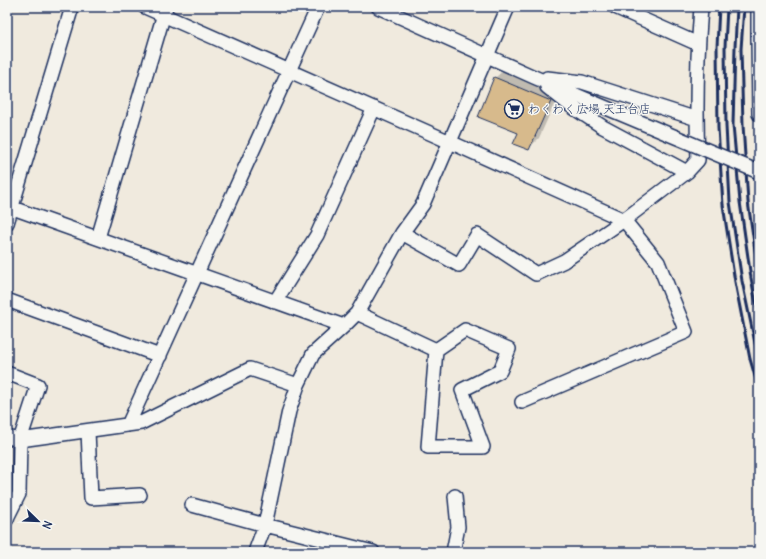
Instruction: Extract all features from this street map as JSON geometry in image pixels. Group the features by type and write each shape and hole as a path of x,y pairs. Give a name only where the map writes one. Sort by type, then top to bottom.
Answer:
{"street":[{"path":"7,223 9,206 72,7"},
{"path":"145,7 165,11 289,70 624,220 658,262 686,332 522,402"},
{"path":"128,425 318,7"},
{"path":"378,7 534,77 759,172"},
{"path":"255,552 265,525 289,412 298,385 313,354 357,313 402,233 423,204 508,7"},
{"path":"615,7 698,44"},
{"path":"402,233 459,265 477,235 536,274 564,261 624,220 687,172 698,160 698,44 701,7"},
{"path":"758,7 759,114"},
{"path":"98,238 165,11"},
{"path":"534,77 582,82 697,119"},
{"path":"534,77 571,106 603,127 687,172"},
{"path":"275,302 317,235 374,108"},
{"path":"9,206 344,326"},
{"path":"7,300 160,356"},
{"path":"357,313 436,350"},
{"path":"464,330 508,349 500,371 462,390 484,447 428,447 436,350 464,330"},
{"path":"7,437 20,440 141,423 250,369 298,385"},
{"path":"7,373 38,385 20,440 19,494 7,515 7,519"},
{"path":"88,431 90,498 140,495"},
{"path":"453,552 458,527 455,496"},
{"path":"192,505 373,552"}],"building":[{"name":"わくわく広場 天王台店","path":"494,77 551,101 529,150 513,144 518,133 478,117"}],"railway":[{"path":"719,7 717,47 718,128 723,205 735,282 750,359 759,390"},
{"path":"727,7 725,47 726,126 730,202 742,281 759,362"},
{"path":"737,7 733,125 740,202 751,278 759,319"},
{"path":"744,7 741,49 743,125 748,202 759,277"}],"place":[{"name":"わくわく広場 天王台店","path":"514,109"}]}
